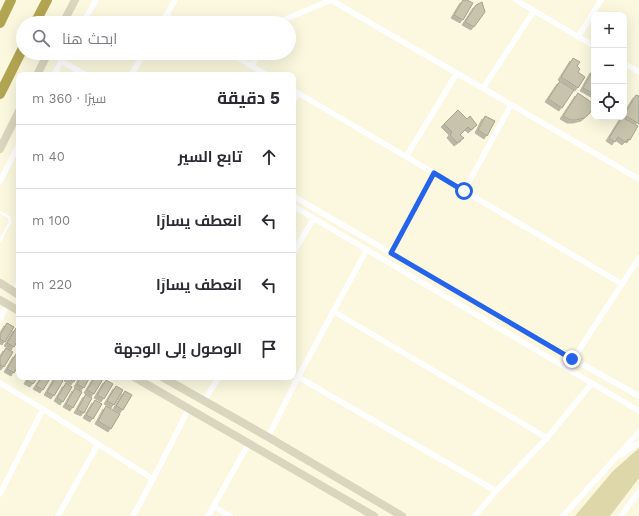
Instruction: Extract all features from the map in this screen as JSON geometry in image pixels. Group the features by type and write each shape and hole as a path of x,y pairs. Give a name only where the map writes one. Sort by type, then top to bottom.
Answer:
{"highway":[{"path":"1,20 10,0"},
{"path":"39,16 47,0"},
{"path":"0,94 17,60"}],"street":[{"path":"67,16 75,0"},
{"path":"87,16 96,0"},
{"path":"166,16 175,0"},
{"path":"293,16 331,0 639,179"},
{"path":"516,0 591,44"},
{"path":"578,37 602,0"},
{"path":"483,88 534,11"},
{"path":"38,72 44,60"},
{"path":"133,72 140,60"},
{"path":"242,60 262,72"},
{"path":"252,66 255,60"},
{"path":"58,72 61,61 81,72"},
{"path":"627,65 639,72"},
{"path":"406,156 457,73"},
{"path":"296,93 622,284"},
{"path":"464,191 511,105"},
{"path":"0,148 16,117"},
{"path":"0,181 16,150"},
{"path":"391,253 434,173"},
{"path":"296,198 572,359 639,396"},
{"path":"296,208 639,411"},
{"path":"296,248 314,218"},
{"path":"268,437 297,379 367,249"},
{"path":"572,359 639,258"},
{"path":"0,283 16,293"},
{"path":"0,300 16,309"},
{"path":"0,320 8,304"},
{"path":"333,311 547,438"},
{"path":"297,379 496,491"},
{"path":"139,380 374,516"},
{"path":"167,380 402,516"},
{"path":"204,401 217,380"},
{"path":"0,383 44,409 153,480"},
{"path":"475,516 496,491 547,438 592,383"},
{"path":"133,516 189,408"},
{"path":"0,494 44,409"},
{"path":"563,516 639,432"},
{"path":"208,516 249,443"},
{"path":"608,466 639,443"},
{"path":"58,516 98,444"},
{"path":"621,516 639,492"},
{"path":"213,506 230,516"}],"lane":[{"path":"0,212 9,217 10,222 0,241"},
{"path":"0,230 4,232"}],"shaded area":[{"path":"639,448 639,478 610,516 575,516 613,471"}],"building":[{"path":"463,0 473,3 463,20 454,15"},
{"path":"482,2 485,12 474,27 465,22 476,5"},
{"path":"573,58 580,62 577,66 580,69 578,72 585,77 578,88 561,77"},
{"path":"591,74 591,92 583,88"},
{"path":"560,81 574,90 562,108 548,99"},
{"path":"578,93 591,102 591,111 584,118 570,120 563,116"},
{"path":"636,95 639,96 639,124 627,117 627,110"},
{"path":"458,110 467,119 470,116 477,125 471,130 468,127 460,135 464,138 457,143 450,135 452,132 444,124"},
{"path":"485,116 495,121 487,136 478,130"},
{"path":"620,120 627,120 638,126 630,140 628,139 625,142 618,137 615,142 609,138"},
{"path":"7,323 14,327 5,342 0,339 0,335"},
{"path":"16,328 16,343 14,347 7,343"},
{"path":"6,348 13,352 4,367 0,365 0,358"},
{"path":"16,354 16,369 14,373 7,369"},
{"path":"28,380 36,380 33,384"},
{"path":"40,380 49,380 43,390 36,386"},
{"path":"54,380 63,381 54,396 47,392"},
{"path":"79,380 88,380 84,388 77,384"},
{"path":"93,380 102,380 94,394 87,390"},
{"path":"106,380 113,384 104,399 97,395"},
{"path":"66,383 72,387 63,402 57,398"},
{"path":"116,386 123,390 114,405 107,401"},
{"path":"75,388 82,392 73,408 66,404"},
{"path":"125,391 132,395 123,410 116,406"},
{"path":"86,394 92,398 84,413 77,410"},
{"path":"95,400 102,404 93,419 86,415"},
{"path":"106,406 120,414 111,429 98,421"}],"route":[{"path":"464,191 434,173 391,253 572,359"}]}
